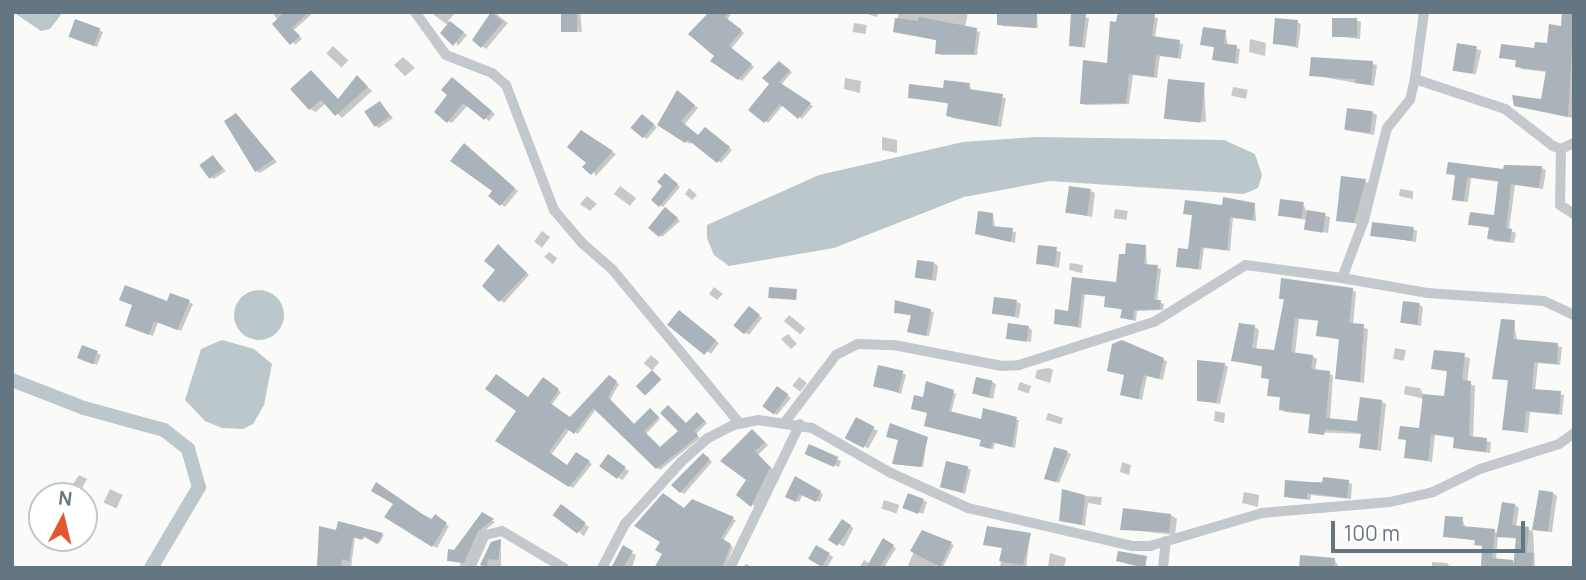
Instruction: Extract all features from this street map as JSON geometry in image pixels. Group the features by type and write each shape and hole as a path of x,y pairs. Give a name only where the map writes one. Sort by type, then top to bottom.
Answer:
{"street":[{"path":"415,12 446,55 492,73 506,85 554,210 582,243 612,269 740,424"},
{"path":"1342,278 1364,220 1387,128 1410,100 1424,12"},
{"path":"1415,79 1505,109 1561,149"},
{"path":"1561,149 1574,143"},
{"path":"1561,149 1560,205 1574,214"},
{"path":"785,422 836,355 858,344 894,345 1002,366 1019,365 1154,322 1246,265 1434,294 1544,301 1574,315"},
{"path":"602,568 625,524 662,481 708,438 740,424 800,424 891,473 968,508 1109,542 1150,546 1262,513 1390,502 1433,492 1480,469 1559,444 1574,433"},
{"path":"730,568 800,424"},
{"path":"470,568 485,534 502,531 564,568"},
{"path":"1163,568 1166,541"}],"shaded area":[{"path":"13,12 63,12 50,29 41,31"},
{"path":"1036,137 1224,140 1255,154 1262,175 1258,188 1244,194 1050,181 964,197 834,248 729,266 714,255 707,238 707,225 819,175 963,142"},
{"path":"259,290 277,297 284,315 277,333 259,340 241,333 234,315 241,297"},
{"path":"222,340 254,349 272,364 264,405 253,424 243,429 222,428 205,421 185,400 201,349"}],"building":[{"path":"284,12 309,12 292,28 300,36 290,45 272,24"},
{"path":"491,12 503,22 481,48 472,40"},
{"path":"561,12 577,12 577,32 561,32"},
{"path":"709,12 729,12 725,17 742,30 729,46 752,64 738,80 710,61 714,56 688,34"},
{"path":"997,12 1037,13 1036,28 997,25"},
{"path":"1071,12 1086,14 1082,47 1069,46"},
{"path":"1118,12 1155,14 1152,36 1180,40 1178,58 1156,55 1154,77 1129,74 1126,103 1080,104 1083,60 1107,63 1110,21 1116,22"},
{"path":"1562,12 1574,12 1568,117 1514,106 1512,95 1541,99 1546,71 1515,67 1516,60 1499,58 1501,44 1534,48 1535,42 1547,43 1549,24 1561,26"},
{"path":"919,17 977,28 974,54 935,54 936,40 893,32 895,18 918,21"},
{"path":"1275,18 1298,20 1296,46 1273,44"},
{"path":"1332,18 1357,18 1357,37 1332,37"},
{"path":"75,19 100,28 94,46 69,37"},
{"path":"450,21 464,32 453,46 440,33"},
{"path":"1203,27 1226,30 1224,44 1237,45 1235,63 1212,60 1214,47 1200,45"},
{"path":"1457,43 1477,46 1472,74 1453,71"},
{"path":"1311,57 1373,61 1371,85 1355,83 1356,79 1309,76"},
{"path":"779,61 790,70 779,82 811,103 798,119 780,104 764,123 748,110 769,84 762,78"},
{"path":"311,70 338,99 357,75 368,87 335,116 321,100 309,110 290,89"},
{"path":"452,77 492,111 484,120 463,103 447,123 434,112 447,95 441,90"},
{"path":"1168,79 1205,83 1201,123 1164,119"},
{"path":"944,80 970,83 969,89 1003,94 997,126 946,116 948,103 908,98 909,84 943,88"},
{"path":"677,90 695,105 681,121 698,135 705,127 730,147 717,163 688,140 685,143 657,125"},
{"path":"380,101 390,116 374,127 364,112"},
{"path":"1347,108 1373,111 1370,133 1344,130"},
{"path":"236,113 274,159 255,172 224,121"},
{"path":"642,114 654,124 643,138 630,128"},
{"path":"581,130 613,151 591,175 582,167 586,163 567,147"},
{"path":"464,143 515,188 500,206 488,196 492,191 450,161"},
{"path":"213,155 223,169 209,179 199,165"},
{"path":"1448,162 1503,169 1504,165 1542,166 1539,188 1511,184 1506,228 1512,229 1510,242 1487,239 1489,227 1468,225 1470,212 1494,215 1498,181 1467,177 1464,201 1452,200 1455,175 1446,174"},
{"path":"665,173 678,184 659,207 651,200 662,186 657,182"},
{"path":"1341,176 1366,179 1354,223 1336,221"},
{"path":"1069,186 1091,189 1087,216 1065,213"},
{"path":"1223,197 1255,203 1253,220 1230,217 1227,250 1201,247 1198,269 1176,267 1178,248 1188,249 1192,215 1183,214 1185,200 1222,205"},
{"path":"1280,199 1304,202 1302,219 1278,216"},
{"path":"665,207 678,218 659,237 648,228"},
{"path":"1307,210 1326,213 1323,233 1304,230"},
{"path":"978,211 993,213 992,226 1013,228 1011,242 975,234"},
{"path":"1372,222 1414,227 1412,241 1370,236"},
{"path":"1126,243 1146,245 1144,264 1158,265 1154,300 1161,300 1160,309 1134,310 1133,320 1120,318 1122,309 1104,307 1105,296 1082,294 1078,327 1054,324 1055,309 1068,311 1072,277 1116,282 1119,254 1125,254"},
{"path":"498,244 527,273 499,302 482,286 495,270 484,261"},
{"path":"1038,245 1057,247 1055,266 1036,264"},
{"path":"917,260 934,262 932,280 915,278"},
{"path":"1281,278 1353,288 1349,323 1364,324 1360,382 1335,379 1339,339 1316,336 1318,320 1295,318 1291,352 1313,355 1311,369 1330,371 1326,418 1357,421 1360,397 1382,400 1377,450 1359,448 1361,433 1325,429 1324,435 1308,433 1310,414 1279,410 1280,397 1267,396 1269,379 1261,378 1262,366 1231,361 1239,323 1255,325 1252,348 1274,350 1284,299 1279,299"},
{"path":"125,285 167,301 170,293 190,300 177,330 154,321 149,335 125,326 132,305 119,300"},
{"path":"769,287 797,289 796,300 768,298"},
{"path":"994,297 1017,300 1015,317 992,314"},
{"path":"895,300 931,309 926,336 907,332 911,315 894,313"},
{"path":"1403,301 1420,303 1417,325 1400,323"},
{"path":"749,306 760,315 744,334 733,325"},
{"path":"679,310 716,340 704,355 667,325"},
{"path":"1501,319 1515,320 1513,339 1558,343 1557,364 1534,362 1532,389 1561,391 1559,414 1526,411 1524,432 1502,430 1508,380 1492,379"},
{"path":"1008,323 1029,326 1027,342 1006,339"},
{"path":"1122,340 1164,358 1159,379 1144,375 1138,399 1120,395 1124,375 1107,371 1112,344"},
{"path":"82,345 98,351 93,364 77,358"},
{"path":"1434,350 1465,353 1462,380 1471,381 1469,436 1487,438 1486,452 1453,448 1454,437 1431,434 1428,461 1404,458 1406,440 1398,439 1400,426 1419,428 1423,394 1444,396 1447,371 1431,369"},
{"path":"1197,360 1225,363 1216,403 1197,401"},
{"path":"878,365 903,371 898,392 873,386"},
{"path":"652,370 661,379 645,395 636,386"},
{"path":"496,374 528,397 543,377 559,389 550,403 570,417 609,375 617,381 608,397 634,424 650,408 659,417 644,431 660,447 678,431 660,413 668,405 686,423 697,412 705,421 694,431 698,435 692,441 656,469 593,408 574,434 566,428 549,452 567,465 576,452 590,461 569,487 495,441 516,411 485,389"},
{"path":"976,377 993,381 989,397 972,394"},
{"path":"926,381 954,390 949,411 981,419 983,408 1017,417 1012,447 992,442 991,449 979,446 981,440 924,426 927,413 911,409 914,395 923,397"},
{"path":"777,386 788,394 774,414 762,406"},
{"path":"856,417 875,427 863,448 845,438"},
{"path":"890,423 928,437 921,467 892,464 898,440 886,437"},
{"path":"752,429 765,442 755,451 770,467 751,507 736,495 746,480 720,461"},
{"path":"809,444 838,457 834,467 805,454"},
{"path":"1054,447 1068,451 1056,482 1044,479"},
{"path":"703,453 710,459 680,493 671,485"},
{"path":"608,454 626,467 617,479 599,466"},
{"path":"946,461 968,466 962,492 940,487"},
{"path":"795,476 821,491 816,502 799,494 796,502 785,497"},
{"path":"1323,477 1349,480 1347,498 1307,493 1307,499 1284,497 1285,480 1322,483"},
{"path":"376,482 431,520 435,514 447,523 432,547 384,517 393,504 371,491"},
{"path":"1062,489 1085,495 1082,525 1059,521"},
{"path":"1539,490 1553,492 1548,531 1532,530"},
{"path":"663,493 684,508 692,499 734,517 721,538 731,544 722,568 654,568 662,554 655,550 660,542 634,526"},
{"path":"908,493 924,499 918,514 902,508"},
{"path":"1502,502 1515,504 1512,525 1529,527 1527,552 1534,553 1532,568 1513,568 1516,538 1496,537"},
{"path":"561,504 586,523 577,534 553,515"},
{"path":"1123,508 1171,514 1169,532 1120,530"},
{"path":"482,512 494,519 478,531 464,563 447,561 448,549 454,550"},
{"path":"1445,516 1463,517 1462,526 1495,529 1492,558 1513,560 1513,568 1481,568 1482,546 1474,545 1475,540 1443,537"},
{"path":"842,519 851,525 837,546 828,540"},
{"path":"338,521 383,533 377,544 363,536 362,540 353,537 349,561 342,559 341,568 317,568 319,526 336,530"},
{"path":"987,526 1031,533 1023,565 999,561 1002,548 983,545"},
{"path":"922,530 952,542 940,567 910,551"},
{"path":"883,538 894,545 879,568 866,568"},
{"path":"501,539 498,560 488,559 487,566 480,565 491,542"},
{"path":"623,545 633,551 623,568 611,568"},
{"path":"816,545 830,553 822,567 808,559"},
{"path":"1118,551 1147,556 1145,568 1116,561"},
{"path":"1300,555 1335,558 1334,568 1299,568"}],"waterway":[{"path":"12,380 84,408 164,430 188,449 199,487 151,568"}]}
